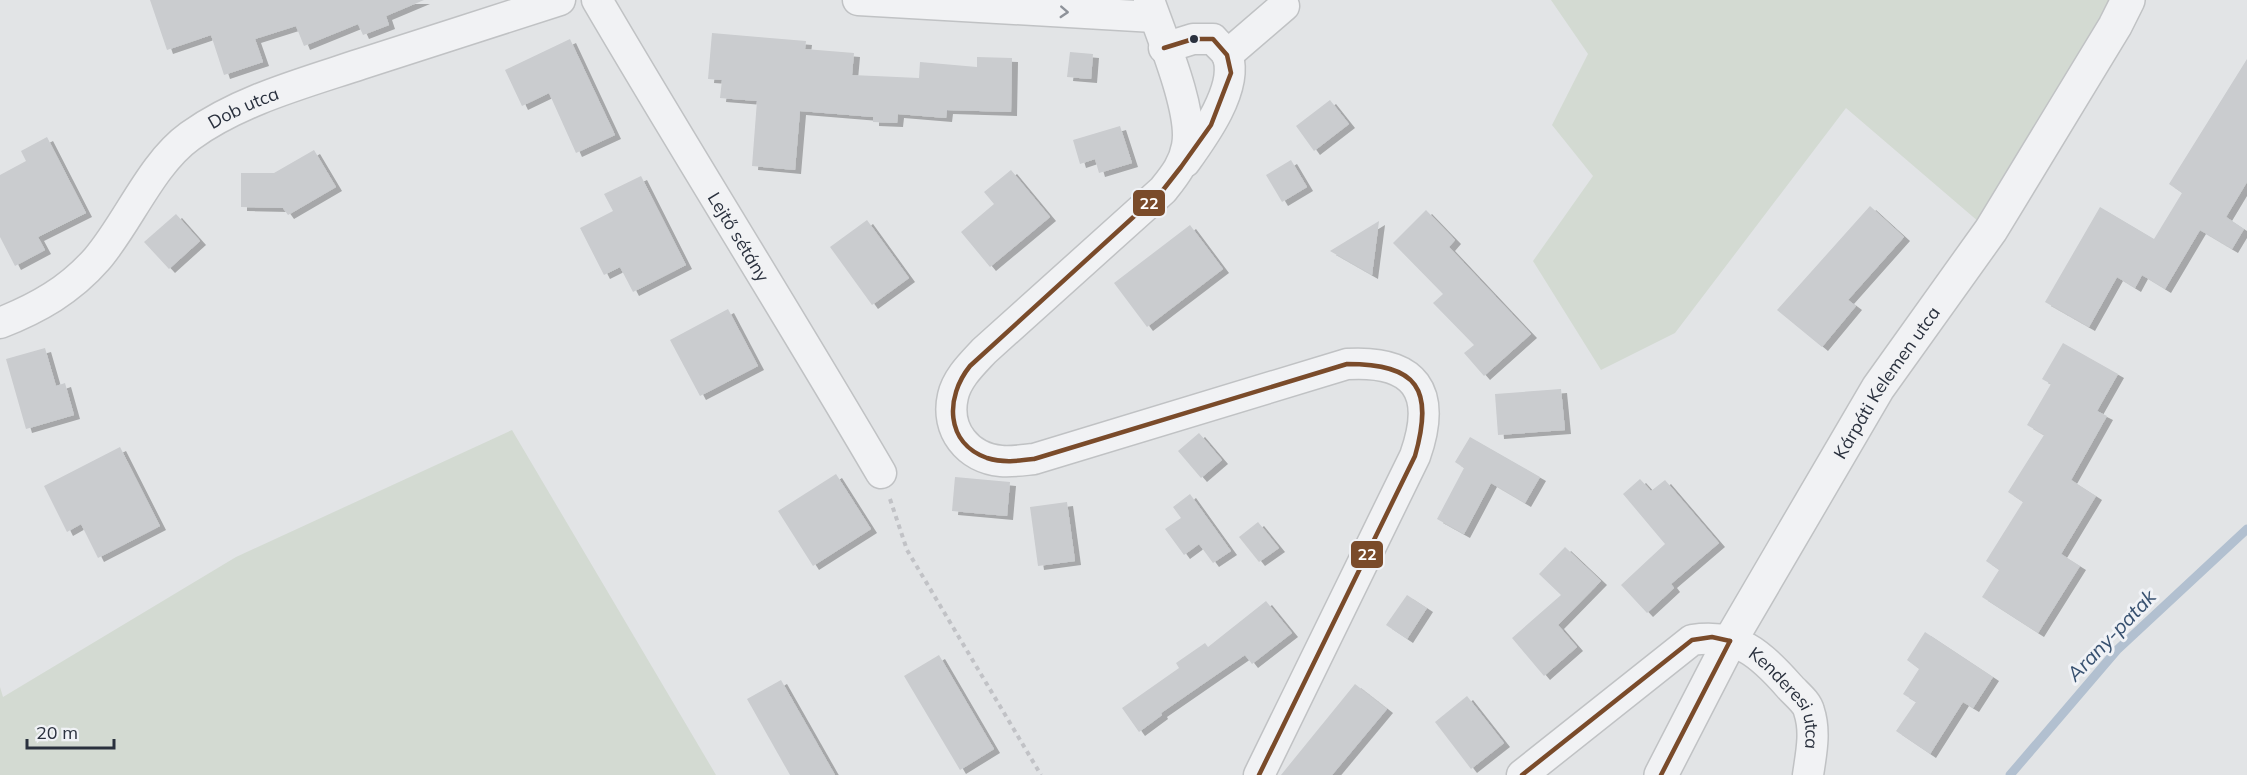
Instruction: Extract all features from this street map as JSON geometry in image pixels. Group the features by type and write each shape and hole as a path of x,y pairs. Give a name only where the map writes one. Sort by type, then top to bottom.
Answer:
{"street":[{"name":"Dob utca","path":"0,323 28,312 59,295 97,258 153,177 189,137 231,112 310,81 560,0"},
{"name":"Lejtő sétány","path":"597,0 688,157 786,309 881,473"},
{"path":"858,0 1151,8 1188,120 1188,145 1181,167"},
{"name":"Kárpáti Kelemen utca","path":"1661,775 1730,641 1878,388 1991,230 2115,26 2128,0"},
{"path":"1227,55 1284,6"},
{"path":"1164,48 1193,39 1213,39 1227,55 1231,73 1211,125 1163,190 984,351 963,375 953,396 951,419 959,440 978,455 1001,461 1034,459 1347,364 1370,363 1391,366 1406,374 1417,388 1425,406 1424,430 1418,447 1259,775"},
{"path":"1522,775 1692,640 1712,637 1730,641"},
{"name":"Kenderesi utca","path":"1730,641 1764,657 1809,709 1813,732 1808,775"}],"path":[{"path":"881,473 907,550 1041,775"}],"shaded area":[{"path":"1551,0 2115,0 1979,222 1846,108 1675,333 1601,370 1533,261 1593,176 1552,125 1588,54"},
{"path":"512,430 716,775 0,775 0,687 3,697 236,557"}],"building":[{"path":"150,0 424,0 386,16 389,25 363,35 358,24 304,46 296,26 255,39 263,62 224,75 211,35 167,50"},
{"path":"712,33 806,41 805,49 854,53 852,75 919,78 920,62 977,67 977,57 1012,58 1011,112 947,110 946,118 898,114 897,123 873,122 873,117 800,111 795,170 752,166 757,101 720,98 722,80 708,79"},
{"path":"570,39 615,135 576,153 549,93 522,106 505,70"},
{"path":"1070,52 1093,54 1091,79 1067,77"},
{"path":"2247,59 2247,182 2226,217 2244,229 2232,249 2200,230 2165,289 2142,275 2135,288 2117,277 2089,327 2045,302 2100,207 2154,239 2182,193 2169,184"},
{"path":"1330,100 1349,124 1314,151 1296,126"},
{"path":"1120,126 1132,163 1099,173 1095,159 1080,164 1073,140"},
{"path":"47,137 86,213 38,237 45,250 15,266 0,237 0,175 26,161 21,151"},
{"path":"314,150 336,187 288,215 283,208 241,207 241,173 274,173"},
{"path":"1291,160 1307,187 1282,202 1266,175"},
{"path":"1011,170 1050,217 990,267 961,232 994,204 984,192"},
{"path":"641,176 686,265 633,292 620,267 604,275 580,228 613,211 604,194"},
{"path":"1870,206 1904,237 1848,300 1856,306 1822,347 1777,310"},
{"path":"1426,210 1455,240 1449,247 1531,334 1484,376 1464,353 1474,345 1433,303 1443,294 1393,243"},
{"path":"176,214 200,241 169,269 144,242"},
{"path":"867,220 909,278 872,305 830,247"},
{"path":"1379,221 1372,275 1330,251"},
{"path":"1190,225 1223,269 1147,327 1114,283"},
{"path":"728,309 758,366 700,396 670,340"},
{"path":"2063,343 2118,374 2097,411 2107,416 2071,480 2096,496 2061,554 2080,566 2038,633 1982,597 1999,570 1986,561 2023,502 2008,492 2044,435 2027,425 2051,384 2042,379"},
{"path":"45,348 56,386 65,383 74,415 26,429 6,359"},
{"path":"1561,389 1565,430 1498,435 1495,394"},
{"path":"1199,433 1222,460 1201,478 1178,451"},
{"path":"1470,437 1540,477 1525,503 1491,483 1464,534 1437,519 1464,468 1455,462"},
{"path":"120,447 160,526 98,558 81,524 67,532 44,486"},
{"path":"836,474 871,529 813,566 778,511"},
{"path":"955,477 1010,482 1007,516 952,511"},
{"path":"1640,479 1651,491 1665,480 1719,543 1671,584 1674,588 1647,613 1621,585 1665,544 1623,494"},
{"path":"1190,494 1231,551 1213,563 1199,544 1184,555 1165,529 1181,518 1173,507"},
{"path":"1067,502 1075,561 1038,566 1030,507"},
{"path":"1258,522 1279,548 1259,562 1239,537"},
{"path":"1565,547 1601,581 1558,625 1577,647 1544,676 1512,638 1561,595 1539,574"},
{"path":"1407,595 1427,608 1407,639 1386,625"},
{"path":"1266,601 1292,633 1252,664 1245,655 1161,713 1162,715 1139,732 1122,708 1179,668 1176,663 1205,643 1208,647"},
{"path":"1925,632 1993,677 1973,708 1963,702 1930,754 1896,731 1916,702 1903,694 1919,669 1907,660"},
{"path":"939,655 994,749 960,770 904,676"},
{"path":"781,680 835,775 790,775 747,699"},
{"path":"1355,684 1387,709 1332,775 1281,775"},
{"path":"1467,696 1504,743 1471,769 1435,722"}],"waterway":[{"name":"Arany-patak","path":"2010,775 2117,650 2247,529"}],"transit line":[{"name":"22","path":"1164,48 1193,39 1213,39 1227,55 1231,73 1211,125 1163,190 970,366 956,391 953,418 963,442 973,451 993,460 1016,461 1034,459 1347,364 1390,369 1405,375 1415,385 1421,397 1422,413 1415,456 1259,775"},
{"name":"22","path":"1522,775 1692,640 1712,637 1730,641"},
{"name":"22","path":"1661,775 1730,641"}]}
